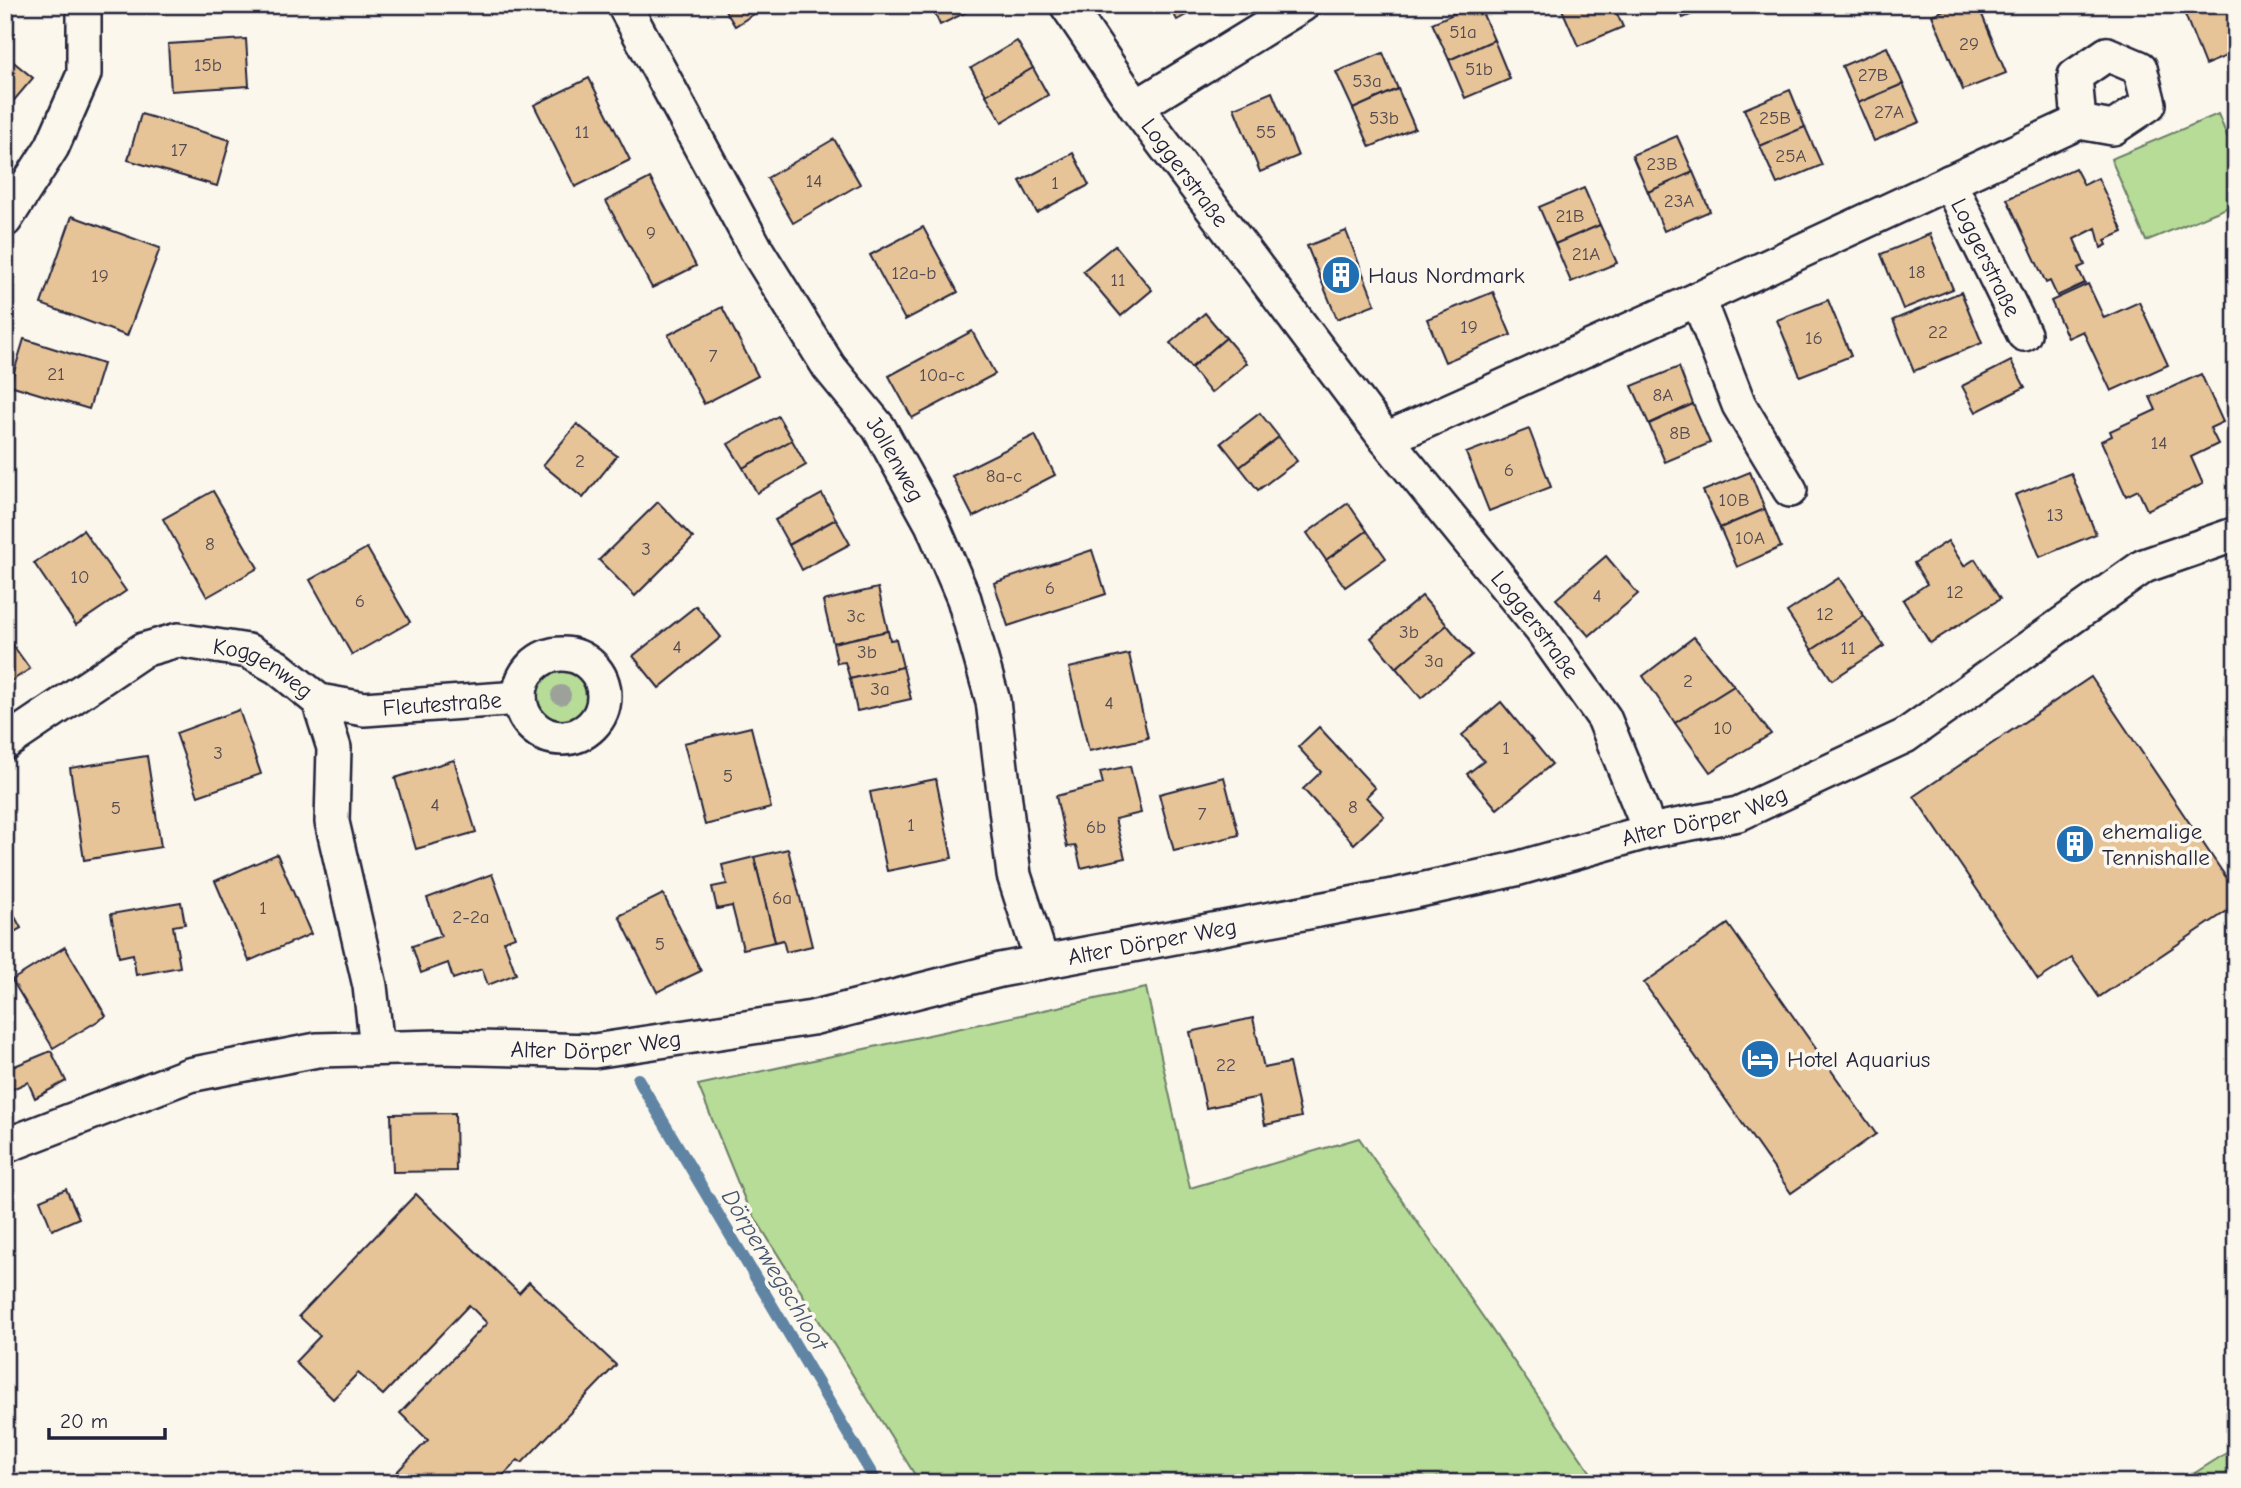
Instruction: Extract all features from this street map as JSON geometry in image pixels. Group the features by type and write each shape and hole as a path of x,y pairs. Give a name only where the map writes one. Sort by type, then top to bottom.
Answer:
{"street":[{"path":"5,220 52,147 84,74 84,5"},
{"name":"Jollenweg","path":"624,5 757,251 829,367 879,428 932,524 964,599 993,701 1014,874 1042,962"},
{"name":"Loggerstraße","path":"1068,5 1136,107 1386,439 1541,629 1604,718 1650,831"},
{"path":"1136,107 1302,5"},
{"name":"Loggerstraße","path":"1386,439 1698,299 2079,122"},
{"name":"Loggerstraße","path":"1949,182 2024,334"},
{"path":"1698,299 1739,405 1790,491"},
{"name":"Alter Dörper Weg","path":"5,1146 189,1075 317,1050 377,1048 594,1051 812,1018 1042,962 1393,896 1516,869 1650,831 1738,814 1905,736 2144,566 2236,534"},
{"name":"Koggenweg","path":"5,743 143,650 178,640 248,651 277,667 319,701 334,748 332,822 370,986 377,1048"},
{"name":"Fleutestraße","path":"319,701 364,709 520,698"},
{"name":"Fleutestraße","path":"334,748 364,709"}],"green space":[{"path":"2218,114 2236,158 2236,204 2146,241 2111,159"},
{"path":"562,668 577,673 585,681 590,696 585,711 577,719 562,724 547,719 539,711 534,696 539,681 547,673"},
{"path":"1146,988 1190,1188 1359,1138 1598,1483 920,1483 747,1205 698,1085"},
{"path":"2236,1447 2236,1483 2179,1483"}],"building":[{"path":"168,5 187,5 170,11"},
{"path":"722,5 768,5 735,26"},
{"path":"931,5 981,5 940,25"},
{"path":"1169,5 1204,5 1177,20"},
{"path":"1479,5 1494,40 1449,60 1432,23"},
{"path":"1613,5 1623,27 1578,46 1561,7"},
{"path":"1678,5 1715,5 1683,18"},
{"path":"1956,5 1978,5 2006,73 1963,90 1932,15"},
{"path":"2201,5 2236,5 2236,52 2205,65 2184,12"},
{"path":"246,39 249,86 171,91 168,44"},
{"path":"1494,40 1510,79 1465,98 1449,60"},
{"path":"1017,41 1033,68 986,95 971,68"},
{"path":"1887,47 1903,84 1858,103 1842,66"},
{"path":"1383,53 1398,89 1353,109 1336,72"},
{"path":"5,55 33,78 5,111"},
{"path":"1033,68 1048,95 1002,122 986,95"},
{"path":"589,78 630,160 575,187 534,105"},
{"path":"1903,84 1920,122 1874,141 1858,103"},
{"path":"1398,89 1415,128 1370,147 1353,109"},
{"path":"1790,90 1805,127 1760,146 1744,109"},
{"path":"1272,92 1298,156 1260,172 1234,108"},
{"path":"141,114 230,140 217,186 128,160"},
{"path":"1805,127 1822,165 1777,184 1760,146"},
{"path":"1677,136 1693,172 1648,192 1632,155"},
{"path":"834,139 860,184 793,223 767,178"},
{"path":"1073,153 1089,185 1037,213 1020,181"},
{"path":"2075,168 2084,185 2098,178 2123,232 2105,240 2107,245 2101,248 2096,228 2074,239 2085,265 2078,268 2085,283 2057,296 2050,281 2046,283 2007,199"},
{"path":"1693,172 1710,211 1664,231 1648,192"},
{"path":"650,178 696,266 652,288 606,201"},
{"path":"1584,188 1600,225 1555,244 1539,207"},
{"path":"72,216 160,248 127,336 41,304"},
{"path":"1600,225 1617,263 1571,282 1555,244"},
{"path":"923,227 958,292 905,320 870,255"},
{"name":"Haus Nordmark","path":"1346,231 1375,304 1337,319 1307,246"},
{"path":"1930,234 1953,289 1903,309 1881,254"},
{"path":"1115,245 1152,290 1121,316 1083,271"},
{"path":"2088,284 2104,318 2139,302 2168,365 2111,391 2083,331 2068,338 2051,301"},
{"path":"1493,292 1511,335 1445,362 1427,319"},
{"path":"1961,292 1982,343 1914,371 1893,320"},
{"path":"1828,300 1851,356 1800,376 1777,320"},
{"path":"722,307 758,376 704,404 668,335"},
{"path":"1205,313 1226,338 1191,368 1170,343"},
{"path":"972,331 995,374 912,418 889,376"},
{"path":"1226,338 1247,363 1211,393 1191,368"},
{"path":"24,339 103,364 89,409 10,385"},
{"path":"2011,361 2025,387 1976,412 1962,386"},
{"path":"1679,367 1693,404 1649,424 1632,386"},
{"path":"2201,374 2223,422 2210,428 2218,444 2191,457 2203,484 2147,510 2138,490 2126,496 2101,441 2112,436 2110,431 2156,410 2150,397"},
{"path":"1693,404 1710,443 1665,462 1649,424"},
{"path":"1260,413 1279,437 1240,467 1221,443"},
{"path":"778,416 792,440 743,468 728,444"},
{"path":"577,424 617,456 583,498 543,465"},
{"path":"1529,429 1551,487 1489,511 1466,453"},
{"path":"1035,435 1055,475 973,517 952,476"},
{"path":"1279,437 1297,461 1258,490 1240,467"},
{"path":"792,440 806,465 757,493 743,468"},
{"path":"1750,472 1765,509 1720,528 1703,491"},
{"path":"2071,473 2096,534 2040,557 2015,495"},
{"path":"213,491 258,568 207,597 163,519"},
{"path":"822,494 836,519 789,545 775,520"},
{"path":"658,502 693,538 635,596 599,560"},
{"path":"1348,503 1367,531 1326,560 1307,533"},
{"path":"1765,509 1781,547 1737,567 1720,528"},
{"path":"836,519 850,544 802,570 789,545"},
{"path":"83,530 126,591 76,625 34,563"},
{"path":"1367,531 1386,558 1345,587 1326,560"},
{"path":"1948,541 1964,566 1975,559 2000,599 1930,643 1903,600 1927,584 1914,563"},
{"path":"367,548 410,622 352,655 310,580"},
{"path":"1092,550 1106,594 1008,626 994,583"},
{"path":"1606,556 1638,594 1589,636 1556,599"},
{"path":"1839,578 1864,616 1812,650 1787,612"},
{"path":"878,588 888,631 833,643 823,601"},
{"path":"1422,596 1447,625 1396,668 1371,638"},
{"path":"696,606 721,637 659,688 633,656"},
{"path":"1864,616 1884,646 1832,680 1812,650"},
{"path":"1447,625 1472,655 1421,698 1396,668"},
{"path":"888,631 890,640 896,639 903,667 850,679 845,662 837,663 833,643"},
{"path":"5,634 30,669 5,685"},
{"path":"1694,637 1734,686 1675,723 1643,676"},
{"path":"1129,654 1148,738 1089,751 1069,668"},
{"path":"903,667 911,699 857,711 850,679"},
{"name":"ehemalige Tennishalle","path":"2091,677 2236,892 2236,905 2099,997 2072,958 2038,980 1914,796"},
{"path":"1734,686 1771,734 1710,772 1675,723"},
{"path":"1501,702 1552,764 1497,809 1467,774 1484,761 1462,735"},
{"path":"239,710 261,774 198,796 176,733"},
{"path":"751,727 771,808 705,825 684,743"},
{"path":"1319,727 1375,788 1366,797 1384,816 1354,844 1303,789 1321,772 1298,747"},
{"path":"147,756 161,847 84,860 70,768"},
{"path":"454,760 476,832 416,849 395,778"},
{"path":"1130,766 1141,813 1115,819 1125,858 1081,868 1076,846 1067,847 1056,796 1103,784 1100,772"},
{"path":"1224,777 1239,835 1174,851 1159,794"},
{"path":"936,779 952,858 887,871 870,792"},
{"path":"788,849 812,946 786,952 783,940 775,942 754,857"},
{"path":"277,854 311,934 249,961 215,881"},
{"path":"754,857 775,942 743,949 732,906 717,909 712,887 727,884 722,865"},
{"path":"492,874 515,937 504,941 516,974 488,985 482,969 453,979 448,963 421,973 412,946 441,936 427,898"},
{"path":"663,894 701,971 657,992 619,916"},
{"path":"5,898 21,928 5,937"},
{"path":"181,902 185,924 173,926 180,967 136,975 133,954 119,957 111,914"},
{"name":"Hotel Aquarius","path":"1728,924 1876,1134 1791,1193 1644,983"},
{"path":"65,947 106,1016 53,1048 12,980"},
{"path":"1253,1018 1264,1068 1289,1063 1301,1117 1265,1125 1259,1097 1206,1108 1190,1032"},
{"path":"51,1051 66,1081 35,1098 28,1082 8,1091 5,1070"},
{"path":"455,1113 456,1171 393,1172 391,1114"},
{"path":"66,1189 79,1218 52,1230 40,1200"},
{"path":"416,1194 519,1293 529,1282 616,1365 522,1463 518,1460 496,1483 386,1483 428,1440 400,1413 487,1323 469,1305 383,1395 358,1373 333,1399 295,1362 320,1336 299,1316"}],"waterway":[{"name":"Dörperwegschloot","path":"638,1079 877,1483"}],"place":[{"name":"Haus Nordmark","path":"1341,275"},
{"name":"ehemalige Tennishalle","path":"2075,844"},
{"name":"Hotel Aquarius","path":"1760,1059"}]}
